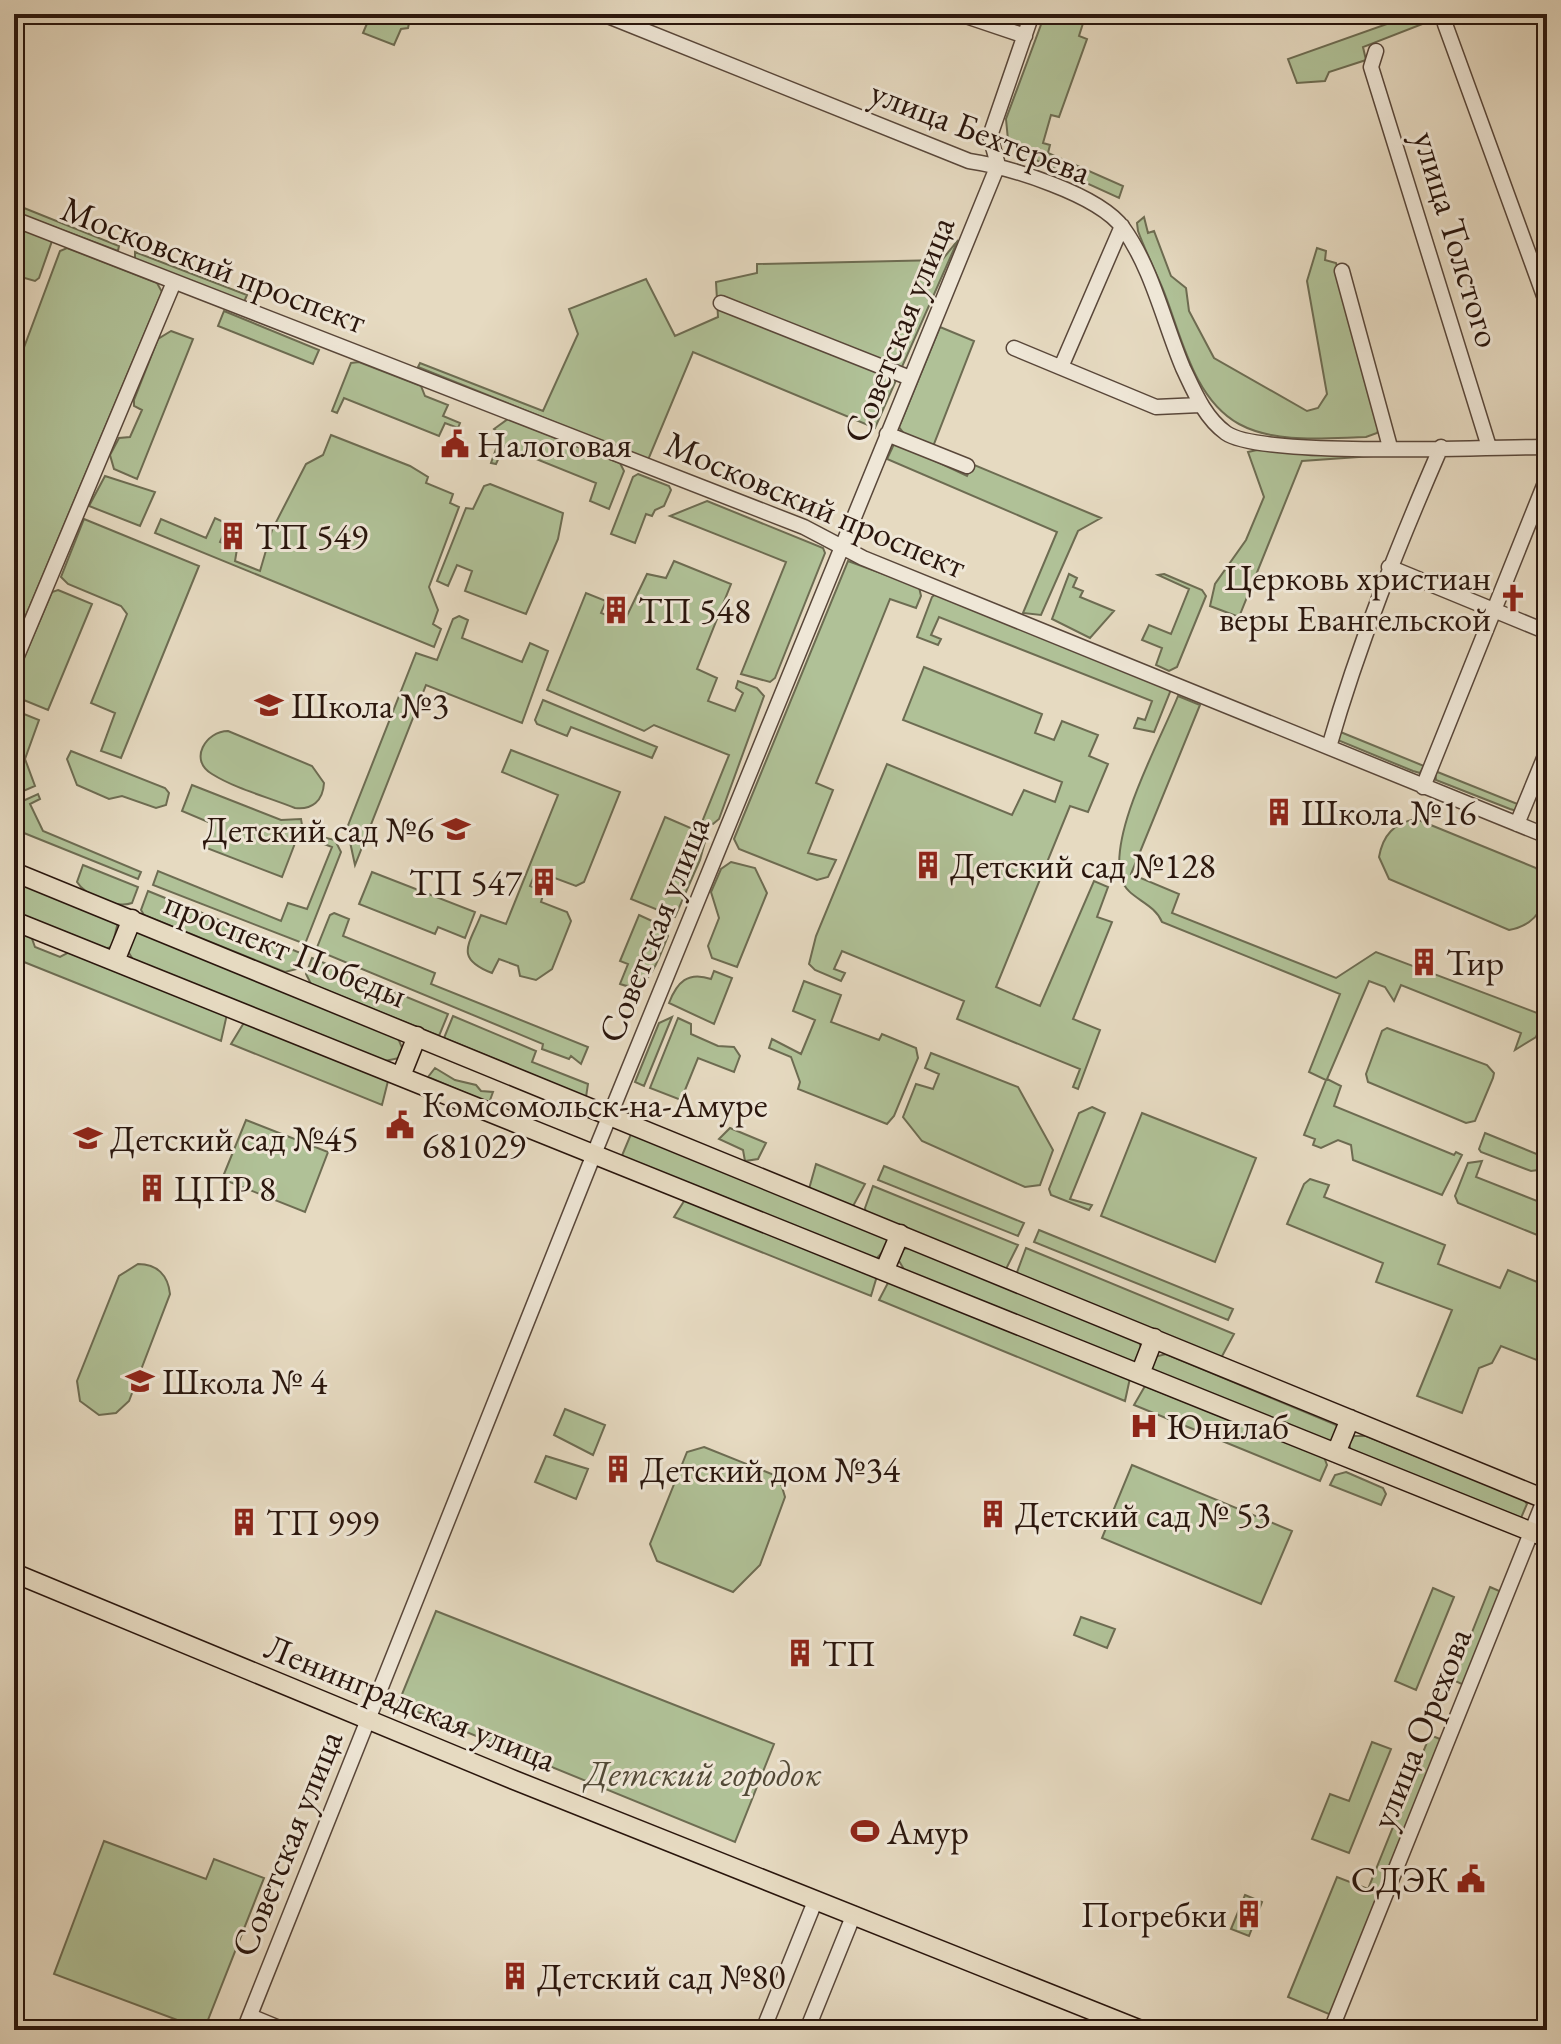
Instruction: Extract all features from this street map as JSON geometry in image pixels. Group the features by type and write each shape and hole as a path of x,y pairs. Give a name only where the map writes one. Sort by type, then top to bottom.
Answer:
{"main road":[{"name":"проспект Победы","path":"14,872 1546,1497"},
{"name":"проспект Победы","path":"115,961 132,919"},
{"name":"проспект Победы","path":"14,921 885,1269 1539,1535"},
{"name":"проспект Победы","path":"401,1076 417,1036"},
{"path":"885,1269 900,1234"},
{"path":"1140,1374 1154,1338"},
{"path":"1336,1453 1350,1419"},
{"name":"Ленинградская улица","path":"14,1573 1141,2030"}],"street":[{"name":"улица Бехтерева","path":"603,14 969,161 998,165 1088,203 1122,226 1143,267 1200,405 1226,433 1240,439 1278,446 1547,447"},
{"path":"960,14 1025,36"},
{"path":"998,165 990,136 1032,14"},
{"path":"1445,24 1547,304"},
{"name":"улица Толстого","path":"1376,51 1371,67 1489,447"},
{"name":"Советская улица","path":"247,2023 610,1114 998,165"},
{"name":"Московский проспект","path":"14,219 813,530 863,558 1547,836"},
{"path":"1061,367 1122,226"},
{"path":"1342,271 1390,447"},
{"path":"14,663 174,282"},
{"path":"721,303 910,378"},
{"path":"1014,348 1156,407 1200,405"},
{"path":"887,434 967,466"},
{"path":"1329,747 1350,673 1389,567 1441,447"},
{"path":"1423,787 1547,478"},
{"path":"1389,567 1547,632"},
{"path":"1517,824 1547,751"},
{"name":"улица Орехова","path":"1331,2030 1539,1535 1546,1497"},
{"path":"763,2030 816,1899"},
{"path":"807,2030 854,1914"},
{"path":"247,2023 284,2030"}],"green space":[{"path":"371,14 411,14 408,28 401,29 394,45 363,33"},
{"path":"1057,14 1066,17 1086,14 1079,36 1087,39 1059,117 1051,115 1043,143 1050,145 1048,153 1123,186 1119,198 1029,157 1008,140 1006,119 1042,22 1046,17"},
{"path":"1415,14 1448,14 1363,47 1366,60 1329,72 1325,81 1297,83 1288,59"},
{"path":"14,204 119,246 118,251 14,212"},
{"path":"1144,217 1148,233 1154,231 1171,276 1186,288 1189,311 1214,358 1307,411 1318,408 1327,394 1307,281 1317,248 1326,251 1325,260 1336,263 1379,428 1377,433 1366,437 1318,439 1269,435 1239,424 1223,413 1210,398 1190,363 1138,231 1137,223"},
{"path":"14,225 52,241 39,278 35,281 14,275 20,253 14,250"},
{"path":"958,240 875,428 693,352 648,460 418,367 420,363 543,411 578,334 569,309 646,279 675,336 718,317 716,282 757,273 757,264 942,260"},
{"path":"67,248 157,283 162,292 14,644 14,347 23,350 60,251"},
{"path":"135,252 247,295 244,302 135,260"},
{"path":"224,311 319,350 313,364 218,326"},
{"path":"940,327 974,341 932,449 905,435 899,427"},
{"path":"171,331 193,339 137,479 114,469 110,455 119,438 130,437 142,410 134,406 134,400 158,339"},
{"path":"359,362 421,386 425,396 448,405 443,416 460,423 458,428 445,423 439,436 344,398 337,413 332,411 351,363"},
{"path":"508,419 620,463 624,471 609,509 590,501 596,483 504,446 496,464 491,463 501,435 494,429"},
{"path":"331,435 410,466 428,477 426,483 453,494 450,503 459,507 429,587 438,610 433,624 441,629 434,647 155,533 161,519 206,538 215,518 228,524 220,542 237,549 235,561 260,571 272,530 306,464 323,455"},
{"path":"895,442 967,476 972,464 1101,518 1078,531 1041,615 1023,613 1057,532 887,459"},
{"path":"1248,452 1373,456 1302,461 1239,617 1210,606 1215,584 1246,540 1264,497"},
{"path":"638,474 669,486 671,490 664,506 655,510 652,516 646,514 635,543 611,534 633,477"},
{"path":"105,476 155,492 140,526 89,506"},
{"path":"490,484 563,513 558,539 526,614 465,591 472,571 457,565 448,586 437,581 466,508 473,509 484,486"},
{"path":"707,501 823,548 825,553 775,678 770,682 741,674 786,562 670,516"},
{"path":"84,519 199,566 121,758 101,751 115,713 91,703 127,614 121,606 68,584 61,577"},
{"path":"674,561 731,584 697,669 717,678 708,701 735,711 743,693 736,688 738,681 757,688 764,696 719,819 713,824 702,822 729,755 654,725 644,731 547,690 586,593 606,601 601,613 624,622 647,574 666,578"},
{"path":"848,561 919,587 921,596 916,608 890,599 816,783 833,790 808,853 836,860 828,877 817,880 739,849 734,839"},
{"path":"1069,574 1077,578 1073,587 1083,591 1080,597 1114,611 1090,638 1052,619"},
{"path":"1164,574 1202,590 1206,596 1177,667 1169,671 1156,665 1162,648 1142,640 1149,625 1171,634 1189,589 1158,575"},
{"path":"58,590 92,604 48,710 14,696 14,681 52,592"},
{"path":"937,593 1169,684 1170,692 1154,732 1134,728 1138,718 1145,720 1152,701 939,617 931,635 941,639 938,645 917,637 932,597"},
{"path":"459,616 468,620 462,638 522,662 530,643 548,651 522,723 426,685 355,865 347,828 416,653 437,660 453,619"},
{"path":"924,667 1042,714 1035,733 1054,740 1062,721 1098,735 1089,756 1108,764 1088,812 1070,806 996,987 1040,1006 1094,881 1108,887 1097,917 1112,922 1073,1019 1100,1030 1078,1089 1073,1087 1080,1069 957,1019 964,1001 842,951 834,969 845,973 841,981 815,970 809,964 816,936 887,764 1012,815 1024,790 1055,802 1062,782 903,720"},
{"path":"1178,696 1200,705 1131,874 1179,894 1172,913 1336,978 1376,952 1545,1016 1536,1037 1515,1050 1521,1033 1401,985 1394,1001 1385,987 1369,981 1327,1079 1341,1086 1334,1106 1454,1155 1456,1152 1462,1155 1442,1195 1353,1160 1351,1145 1338,1140 1321,1148 1313,1145 1315,1139 1304,1135 1326,1080 1309,1072 1340,994 1162,922 1153,909 1124,885 1119,859 1122,836 1138,787"},
{"path":"543,700 657,747 652,758 571,727 567,736 537,724 535,720"},
{"path":"14,710 39,720 25,759 35,786 14,795"},
{"path":"228,731 312,766 324,783 316,803 295,808 212,774 201,761 203,747 213,736"},
{"path":"1338,731 1424,766 1420,773 1413,771 1340,741 1336,737"},
{"path":"511,750 620,792 584,882 576,886 536,871 530,886 544,892 541,902 567,912 571,921 552,969 536,980 520,976 518,966 499,959 492,973 473,962 468,950 481,915 506,924 558,795 502,772"},
{"path":"71,751 165,788 169,793 166,805 156,808 122,796 109,799 77,785 67,759"},
{"path":"1435,771 1520,805 1517,811 1510,809 1436,780"},
{"path":"192,785 281,820 301,819 302,825 282,877 204,847 213,824 182,811"},
{"path":"38,794 40,799 30,804 43,831 141,872 138,879 14,829 14,805"},
{"path":"665,817 700,832 706,838 700,860 675,917 631,899"},
{"path":"1416,819 1536,868 1544,888 1544,898 1536,915 1520,927 1509,930 1389,879 1379,857 1383,842 1396,827"},
{"path":"318,836 335,840 341,852 305,944 153,885 158,871 281,921 288,903 307,909 332,847 314,840"},
{"path":"731,862 755,868 767,893 737,967 712,958 708,946 719,918 711,892 721,869"},
{"path":"83,865 138,887 132,903 118,904 87,892 77,882"},
{"path":"372,872 475,912 465,938 438,927 435,934 359,904"},
{"path":"18,879 118,922 112,947 103,949 14,914 14,888"},
{"path":"148,891 303,954 297,969 285,972 144,915 141,910"},
{"path":"334,913 349,919 343,936 435,973 431,984 588,1047 581,1064 571,1056 569,1059 542,1049 543,1044 316,950 330,915"},
{"path":"639,915 663,926 668,936 657,963 646,979 630,986 620,984 628,964 620,961"},
{"path":"14,926 30,933 35,947 60,957 73,950 227,1014 221,1041 14,958"},
{"path":"136,931 395,1031 403,1050 399,1058 385,1061 134,961 127,950"},
{"path":"312,958 448,1014 439,1036 311,984 306,974"},
{"path":"714,971 732,978 714,1024 669,1003 684,980 696,976 711,979"},
{"path":"804,981 841,995 831,1022 879,1040 882,1034 916,1048 918,1058 894,1116 887,1124 798,1089 800,1082 791,1057 769,1048 772,1039 801,1054 815,1020 793,1011"},
{"path":"453,1016 536,1051 532,1062 588,1084 586,1097 444,1038"},
{"path":"672,1017 644,1086 635,1082 659,1023"},
{"path":"678,1018 691,1024 691,1034 718,1046 734,1047 740,1056 734,1072 698,1058 681,1100 650,1088"},
{"path":"245,1021 388,1081 382,1105 231,1044"},
{"path":"1387,1028 1487,1065 1494,1073 1493,1078 1475,1121 1466,1123 1368,1082 1366,1074 1382,1031"},
{"path":"931,1053 1018,1087 1053,1150 1040,1185 1025,1187 922,1141 903,1117 916,1084 933,1089 939,1074 925,1068"},
{"path":"435,1068 455,1080 476,1085 481,1091 493,1092 489,1103 428,1077"},
{"path":"1092,1107 1105,1113 1070,1199 1092,1205 1089,1210 1051,1195 1049,1189 1079,1113"},
{"path":"1142,1113 1256,1158 1215,1262 1101,1216"},
{"path":"246,1120 328,1152 305,1212 222,1179"},
{"path":"730,1128 766,1143 758,1159 745,1161 743,1150 719,1139"},
{"path":"1485,1133 1544,1157 1538,1170 1531,1171 1481,1152 1479,1149"},
{"path":"631,1134 887,1239 890,1244 876,1259 621,1158"},
{"path":"1482,1161 1476,1177 1537,1201 1544,1186 1547,1187 1547,1239 1458,1203 1455,1196 1468,1163"},
{"path":"816,1164 865,1184 852,1208 809,1189"},
{"path":"884,1166 1024,1223 1018,1236 878,1180"},
{"path":"1310,1179 1329,1185 1324,1197 1445,1245 1438,1264 1500,1288 1508,1270 1547,1286 1547,1364 1501,1346 1492,1363 1479,1368 1462,1413 1417,1396 1452,1310 1376,1282 1383,1263 1287,1224 1304,1184"},
{"path":"873,1186 1018,1245 1005,1271 866,1214 865,1208"},
{"path":"686,1198 877,1276 871,1296 674,1217"},
{"path":"1039,1230 1233,1309 1228,1320 1034,1242"},
{"path":"911,1248 1139,1342 1144,1354 1134,1363 905,1271 896,1256 902,1249"},
{"path":"1026,1248 1234,1334 1220,1360 1016,1275"},
{"path":"138,1264 151,1266 160,1272 167,1281 170,1294 129,1401 116,1413 99,1415 80,1401 77,1381 119,1276"},
{"path":"890,1279 1130,1378 1125,1401 879,1300"},
{"path":"1166,1354 1338,1426 1333,1443 1152,1370 1154,1357"},
{"path":"1145,1386 1324,1457 1327,1465 1320,1481 1134,1405"},
{"path":"565,1409 605,1425 593,1455 554,1435"},
{"path":"1354,1436 1366,1436 1523,1499 1527,1504 1521,1518 1351,1450 1349,1444"},
{"path":"704,1447 779,1477 785,1497 760,1565 733,1592 657,1561 650,1544 687,1452"},
{"path":"546,1456 588,1469 576,1499 535,1482"},
{"path":"1132,1465 1292,1531 1261,1604 1102,1538"},
{"path":"1346,1472 1383,1488 1386,1494 1381,1505 1330,1485 1335,1475"},
{"path":"1490,1587 1504,1593 1466,1686 1453,1680"},
{"path":"1433,1588 1454,1597 1416,1690 1395,1681"},
{"name":"Детский городок","path":"436,1611 774,1744 735,1842 398,1704"},
{"path":"1081,1617 1115,1629 1107,1648 1074,1635"},
{"path":"1430,1735 1445,1741 1336,2017 1288,1997 1337,1877 1368,1889"},
{"path":"1372,1742 1391,1749 1349,1853 1312,1839 1330,1794 1349,1801"},
{"path":"104,1841 206,1879 214,1859 264,1878 204,2030 54,1974"},
{"path":"1245,1895 1262,1902 1249,1936 1231,1929"}],"place":[{"name":"Налоговая","path":"455,444"},
{"name":"ТП 549","path":"233,536"},
{"name":"Церковь христиан веры Евангельской","path":"1513,598"},
{"name":"ТП 548","path":"616,610"},
{"name":"Школа №3","path":"269,705"},
{"name":"Школа №16","path":"1279,812"},
{"name":"Детский сад №6","path":"456,829"},
{"name":"Детский сад №128","path":"928,865"},
{"name":"ТП 547","path":"544,882"},
{"name":"Тир","path":"1424,962"},
{"name":"Комсомольск-на-Амуре 681029","path":"400,1125"},
{"name":"Детский сад №45","path":"88,1138"},
{"name":"ЦПР 8","path":"152,1188"},
{"name":"Школа № 4","path":"140,1381"},
{"name":"Юнилаб","path":"1144,1426"},
{"name":"Детский дом №34","path":"618,1469"},
{"name":"Детский сад № 53","path":"993,1514"},
{"name":"ТП 999","path":"244,1522"},
{"name":"ТП","path":"800,1653"},
{"name":"Амур","path":"865,1831"},
{"name":"СДЭК","path":"1471,1879"},
{"name":"Погребки","path":"1249,1914"},
{"name":"Детский сад №80","path":"515,1976"}]}
